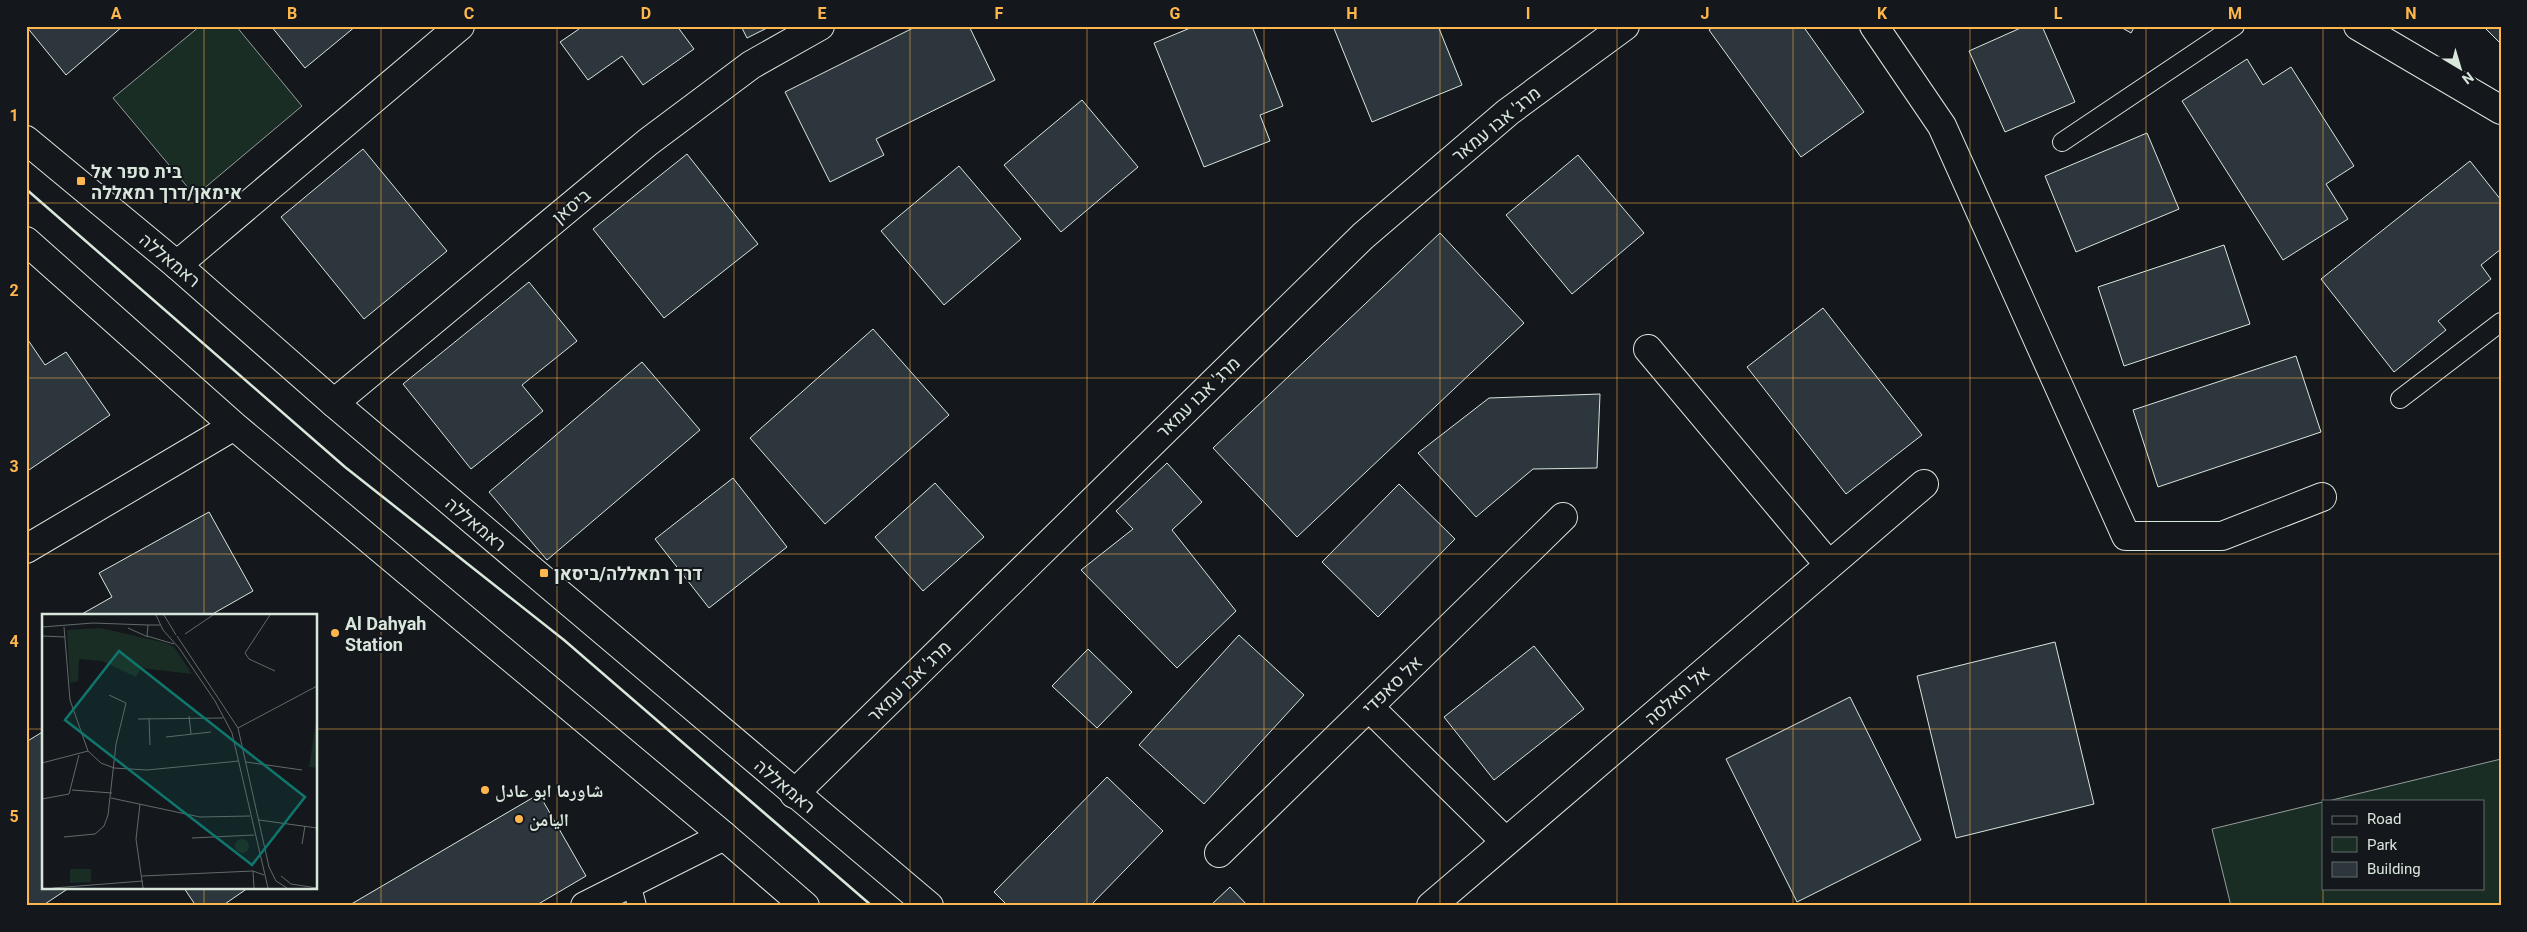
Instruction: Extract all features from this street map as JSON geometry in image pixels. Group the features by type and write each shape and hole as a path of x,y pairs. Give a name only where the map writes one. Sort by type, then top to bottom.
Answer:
{"main road":[{"path":"177,265 460,26"},
{"name":"ביסאן","path":"334,403 648,142 751,64 820,26"},
{"name":"מרג' אבו עמאר","path":"794,794 1363,236 1508,112 1625,26"},
{"path":"1874,26 1942,126 2126,536 2222,536 2322,497"},
{"path":"2358,26 2501,110"},
{"name":"ראמאללה","path":"26,140 177,265 334,403 794,794 929,906"},
{"path":"26,241 234,426 805,906"},
{"path":"1648,349 1829,566"},
{"path":"26,548 234,426"},
{"name":"אל חאלסה","path":"1431,906 1924,484"},
{"name":"אל סאפדי","path":"1219,853 1563,517"},
{"path":"1369,707 1506,842"},
{"path":"585,906 634,894 724,836"}],"lane":[{"path":"2062,142 2235,26"},
{"path":"2400,399 2501,322"}],"green space":[{"path":"200,26 236,26 302,106 195,196 113,98"},
{"path":"2501,759 2501,906 2231,906 2212,829 2322,802 2322,890 2484,890 2484,800 2332,800"}],"building":[{"path":"26,26 123,26 66,75"},
{"path":"271,26 356,26 305,68"},
{"path":"577,26 677,26 694,49 643,85 622,56 588,80 560,42 579,29"},
{"path":"741,26 771,26 747,38"},
{"path":"917,26 969,26 995,80 876,139 884,155 830,182 785,92"},
{"path":"1195,26 1252,26 1283,106 1260,115 1270,141 1204,167 1154,43"},
{"path":"1333,26 1438,26 1462,85 1372,122"},
{"path":"1714,26 1803,26 1864,112 1801,157 1709,30"},
{"path":"2025,26 2042,26 2075,102 2005,132 1969,51"},
{"path":"2119,26 2135,26 2131,33"},
{"path":"2483,26 2501,26 2501,44"},
{"path":"2247,59 2263,85 2291,67 2354,166 2326,184 2348,219 2283,260 2182,101"},
{"path":"1082,100 1138,167 1061,232 1004,165"},
{"path":"2147,133 2179,209 2076,252 2045,176"},
{"path":"363,149 447,251 364,319 281,217"},
{"path":"687,154 758,244 664,318 593,229"},
{"path":"1578,155 1644,233 1572,294 1506,215"},
{"path":"2470,161 2501,200 2501,249 2481,265 2491,279 2438,321 2446,330 2394,372 2321,279"},
{"path":"959,166 1021,239 944,305 881,231"},
{"path":"1440,233 1524,323 1297,537 1213,448"},
{"path":"2224,245 2250,324 2124,366 2098,287"},
{"path":"529,282 577,341 522,385 543,411 471,469 403,384"},
{"path":"1823,308 1922,435 1846,494 1747,367"},
{"path":"873,329 949,415 825,524 750,438"},
{"path":"26,337 45,365 66,352 110,415 26,472"},
{"path":"2296,356 2321,432 2158,487 2133,410"},
{"path":"642,362 700,430 547,560 489,492"},
{"path":"1600,394 1597,468 1533,469 1476,517 1418,453 1489,398"},
{"path":"1167,463 1202,502 1172,530 1236,611 1177,668 1081,570 1133,529 1116,511"},
{"path":"733,478 787,547 709,608 655,539"},
{"path":"935,483 984,537 923,591 875,537"},
{"path":"1399,484 1455,539 1378,617 1322,562"},
{"path":"209,512 253,591 213,614 82,614 112,597 99,573"},
{"path":"1239,635 1304,695 1204,804 1139,745"},
{"path":"2055,642 2094,804 1956,838 1917,676"},
{"path":"1534,646 1584,709 1494,780 1444,717"},
{"path":"1088,649 1132,692 1097,728 1052,686"},
{"path":"1850,697 1921,840 1797,902 1726,759"},
{"path":"42,732 42,890 66,890 42,906 26,906 26,742"},
{"path":"1107,777 1163,831 1090,906 1008,906 994,892"},
{"path":"539,794 586,876 535,906 348,906"},
{"path":"1230,887 1248,906 1210,906"},
{"path":"185,890 245,890 222,906 196,906"}],"wall":[{"path":"26,189 345,467 564,640 872,906"}],"place":[{"name":"בית ספר אל אימאן/דרך רמאללה","path":"81,181"},
{"name":"דרך רמאללה/ביסאן","path":"544,573"},
{"name":"Al Dahyah Station","path":"335,633"},
{"name":"شاورما ابو عادل","path":"485,790"},
{"name":"اليامن","path":"519,819"}]}
